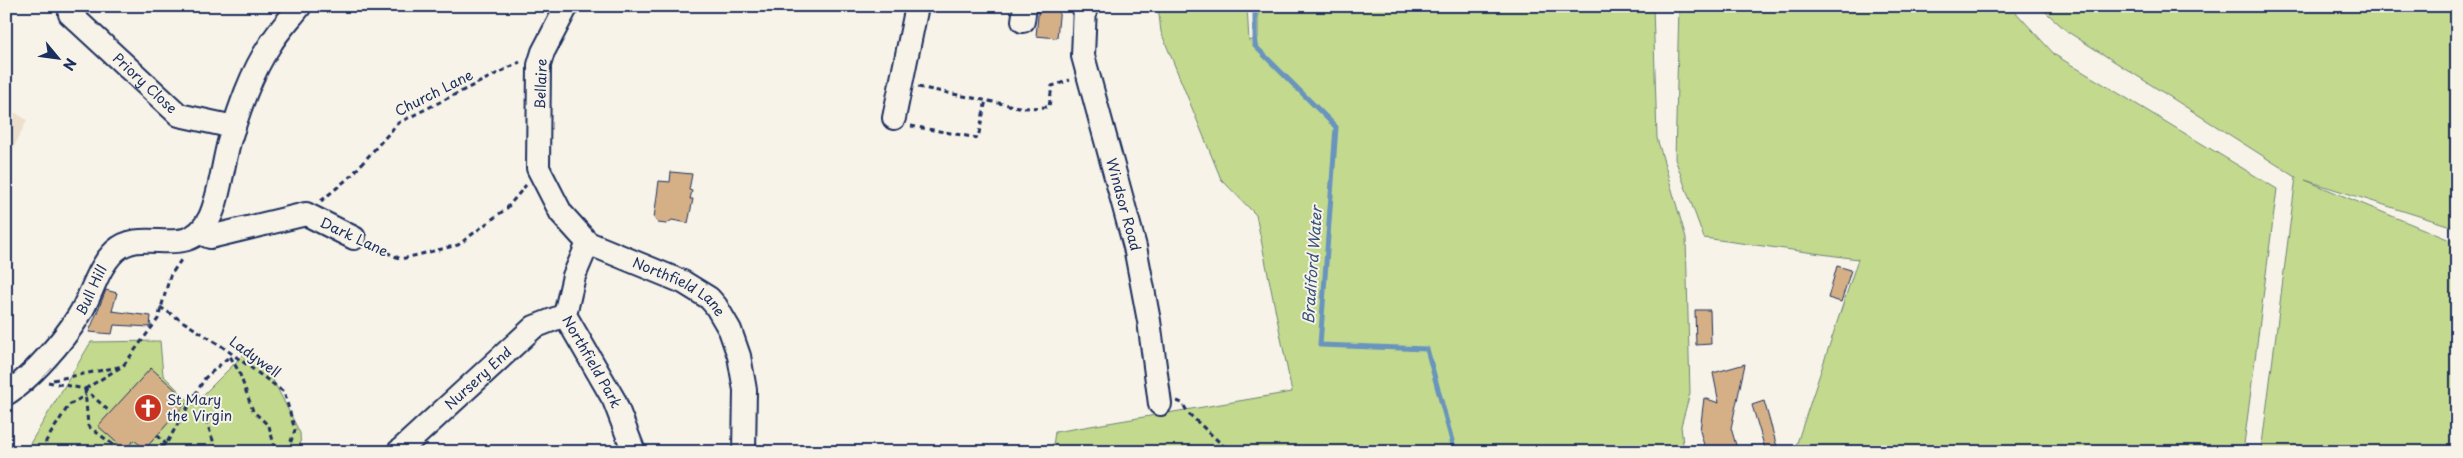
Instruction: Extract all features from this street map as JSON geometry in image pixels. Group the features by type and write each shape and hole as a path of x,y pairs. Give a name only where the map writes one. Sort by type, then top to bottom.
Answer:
{"street":[{"path":"200,233 210,217 234,127 250,85 269,45 300,6"},
{"name":"Bellaire","path":"538,168 539,65 542,52 567,6"},
{"path":"894,118 916,6"},
{"name":"Windsor Road","path":"1085,6 1082,46 1136,247 1149,321 1160,404"},
{"name":"Priory Close","path":"70,14 179,114 234,127"},
{"name":"Northfield Lane","path":"538,168 561,213 588,243 683,282 709,298 716,306 732,335 741,365 745,390 744,452"},
{"name":"Dark Lane","path":"200,233 210,237 306,214 354,238"},
{"name":"Bull Hill","path":"6,394 26,379 78,317 99,273 116,251 128,244 148,241 190,240 200,233"},
{"name":"Northfield Park","path":"588,243 574,276 565,315 614,400 634,452"},
{"name":"Nursery End","path":"398,452 534,327 565,315"}],"path":[{"name":"Church Lane","path":"306,214 351,176 398,123 542,52"},
{"path":"901,84 1024,108 1049,108 1052,86 1088,74"},
{"path":"894,118 894,124 978,138 986,100"},
{"name":"Dark Lane","path":"354,238 401,259 458,245 507,208 538,168"},
{"path":"85,389 123,366 158,319 170,276"},
{"name":"Ladywell","path":"160,307 220,345 284,392 295,430 287,452"},
{"path":"153,452 166,444 205,378 230,356 253,411 268,426 276,452"},
{"path":"110,412 85,389 44,381 123,366"},
{"path":"85,389 88,426 123,452"},
{"path":"197,393 217,452"},
{"path":"45,452 46,441 69,406 86,395"},
{"path":"1160,404 1176,400 1182,403 1189,414 1230,452"},
{"path":"157,436 166,444"}],"shaded area":[{"path":"6,107 27,120 6,163"}],"green space":[{"path":"1158,6 1247,6 1249,41 1258,38 1258,6 1653,6 1657,138 1686,238 1690,393 1681,426 1684,452 1052,452 1055,432 1292,392 1256,215 1221,179 1161,32"},
{"path":"1679,6 2010,6 2055,55 2277,189 2243,452 1794,452 1858,259 1704,238 1675,159"},
{"path":"2039,6 2457,6 2457,228 2305,180 2457,243 2457,452 2261,452 2296,177 2068,32"},
{"path":"160,341 163,375 193,405 245,353 257,356 266,366 300,433 301,452 25,452 91,342"}],"building":[{"path":"1039,6 1060,6 1057,38 1036,36"},
{"path":"671,172 692,174 689,190 692,191 690,199 693,199 688,223 672,220 666,224 658,223 654,218 659,181 670,182"},
{"path":"1837,266 1851,270 1841,302 1828,298"},
{"path":"106,290 117,293 112,311 151,316 150,327 114,325 112,334 89,332"},
{"path":"1695,310 1710,310 1711,344 1696,345"},
{"path":"1745,364 1731,428 1738,452 1706,452 1700,431 1704,398 1719,403 1713,373"},
{"name":"St Mary the Virgin","path":"151,368 178,392 176,394 186,403 145,449 134,440 125,450 98,426"},
{"path":"1764,401 1778,450 1770,452 1766,452 1752,405"}],"waterway":[{"name":"Bradiford Water","path":"1255,6 1255,46 1336,127 1320,345 1427,349 1455,452"}],"place":[{"name":"St Mary the Virgin","path":"148,408"}]}
